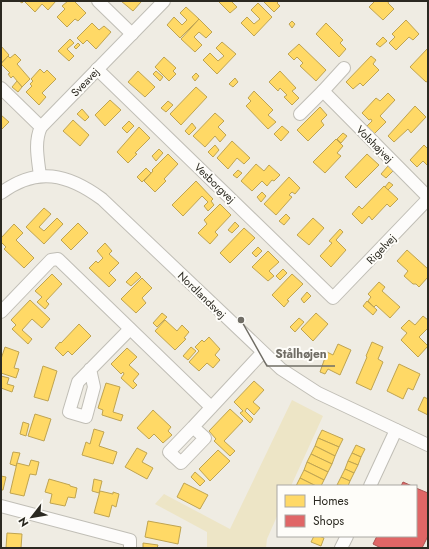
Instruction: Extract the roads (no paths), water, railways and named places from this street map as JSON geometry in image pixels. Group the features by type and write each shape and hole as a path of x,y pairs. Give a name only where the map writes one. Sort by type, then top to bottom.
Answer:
{"street":[{"path":"98,1 132,34"},
{"name":"Sveavej","path":"41,127 164,1"},
{"path":"300,114 344,68"},
{"name":"Vesborgvej","path":"97,69 333,298"},
{"path":"1,88 41,127 37,135 36,142 40,176"},
{"name":"Volshøjvej","path":"323,91 428,198"},
{"name":"Nordlandsvej","path":"1,193 10,186 26,179 40,176 58,177 74,181 88,189 102,199 281,370 318,393 428,445"},
{"name":"Rigelvej","path":"333,298 428,198"},
{"path":"1,312 50,260 58,259 211,407"},
{"path":"90,369 130,328"},
{"path":"193,427 262,352"},
{"path":"370,485 396,430"},
{"path":"1,506 130,540 130,548"},
{"path":"341,548 346,537"}],"place":[{"name":"Stålhøjen","path":"241,320"}]}
